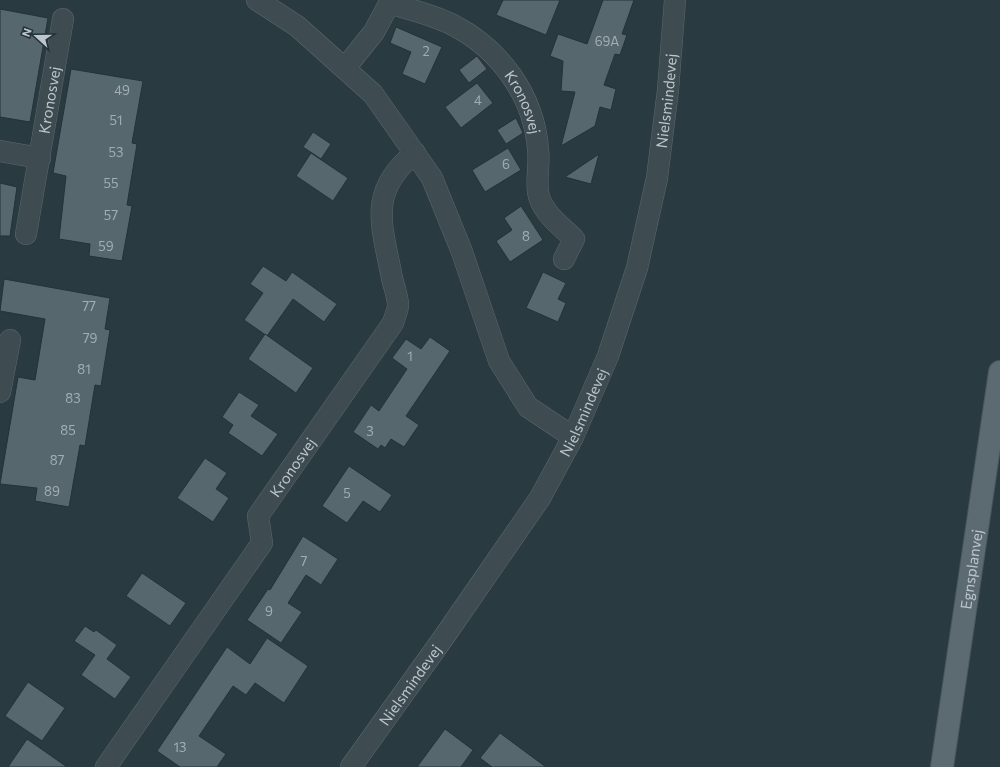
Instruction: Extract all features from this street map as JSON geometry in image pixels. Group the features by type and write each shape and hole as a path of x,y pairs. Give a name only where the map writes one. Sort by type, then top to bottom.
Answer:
{"main road":[{"name":"Egnsplanvej","path":"942,767 1000,372"}],"street":[{"path":"257,0 297,26 373,94 432,178 462,252 499,361 528,407 573,437"},
{"name":"Nielsmindevej","path":"351,767 444,637 536,504 573,437 608,356 637,268 658,178 668,90 675,0"},
{"name":"Kronosvej","path":"345,68 374,32 390,1 452,24 479,41 502,62 520,88 532,118 538,149 538,192 544,210 574,239 564,259"},
{"name":"Kronosvej","path":"26,234 63,19"},
{"path":"0,151 40,158"},
{"name":"Kronosvej","path":"106,767 262,543 258,516 393,323 398,306 382,222 382,202 388,183 399,166 415,153"},
{"path":"0,392 10,340"}],"building":[{"path":"503,0 560,0 546,35 496,15"},
{"path":"603,0 634,0 622,34 627,35 620,55 615,54 604,85 616,89 611,110 600,107 595,126 561,146 575,92 561,91 563,61 550,56 558,34 587,44"},
{"path":"0,9 48,18 30,122 0,117"},
{"path":"396,27 442,47 425,84 402,74 411,52 390,43"},
{"path":"477,56 487,69 469,83 459,70"},
{"path":"71,69 143,81 132,143 137,144 127,205 132,206 122,261 89,256 90,244 59,239 66,176 53,173"},
{"path":"477,83 493,103 461,128 445,107"},
{"path":"516,118 523,133 506,144 497,130"},
{"path":"313,132 331,144 321,159 303,147"},
{"path":"508,148 521,170 485,192 472,170"},
{"path":"311,153 348,178 333,201 296,176"},
{"path":"599,154 591,184 565,177"},
{"path":"0,183 17,187 10,236 0,236"},
{"path":"521,206 543,240 510,262 496,241 512,230 504,218"},
{"path":"263,266 286,281 292,272 337,304 324,322 293,299 267,336 244,320 263,293 250,284"},
{"path":"543,272 566,283 558,299 566,303 558,322 526,308"},
{"path":"4,279 110,298 105,329 110,330 101,386 95,385 85,446 80,445 69,507 35,501 37,488 0,484 18,377 35,380 45,319 0,311"},
{"path":"265,334 313,368 296,393 248,359"},
{"path":"430,337 450,351 406,416 419,425 404,447 391,439 385,448 381,445 378,449 353,432 371,405 379,411 407,369 392,358 406,339 421,349"},
{"path":"239,392 259,405 251,416 278,434 262,456 228,433 233,425 222,417"},
{"path":"205,458 227,473 216,489 229,498 213,522 177,498"},
{"path":"349,466 392,495 380,512 363,501 347,523 322,506"},
{"path":"303,536 338,559 321,585 306,575 288,603 302,612 281,643 247,620 268,589 270,590"},
{"path":"142,573 186,603 170,626 126,596"},
{"path":"85,626 94,632 96,630 117,645 107,659 131,677 115,699 81,675 95,655 74,641"},
{"path":"267,638 308,666 284,703 255,683 246,695 233,686 199,736 226,754 217,767 180,767 157,751 227,647 250,664"},
{"path":"28,682 65,708 42,741 5,716"},
{"path":"445,729 473,750 461,767 417,767"},
{"path":"500,733 546,767 492,767 480,758"},
{"path":"27,739 67,767 8,767"}]}
